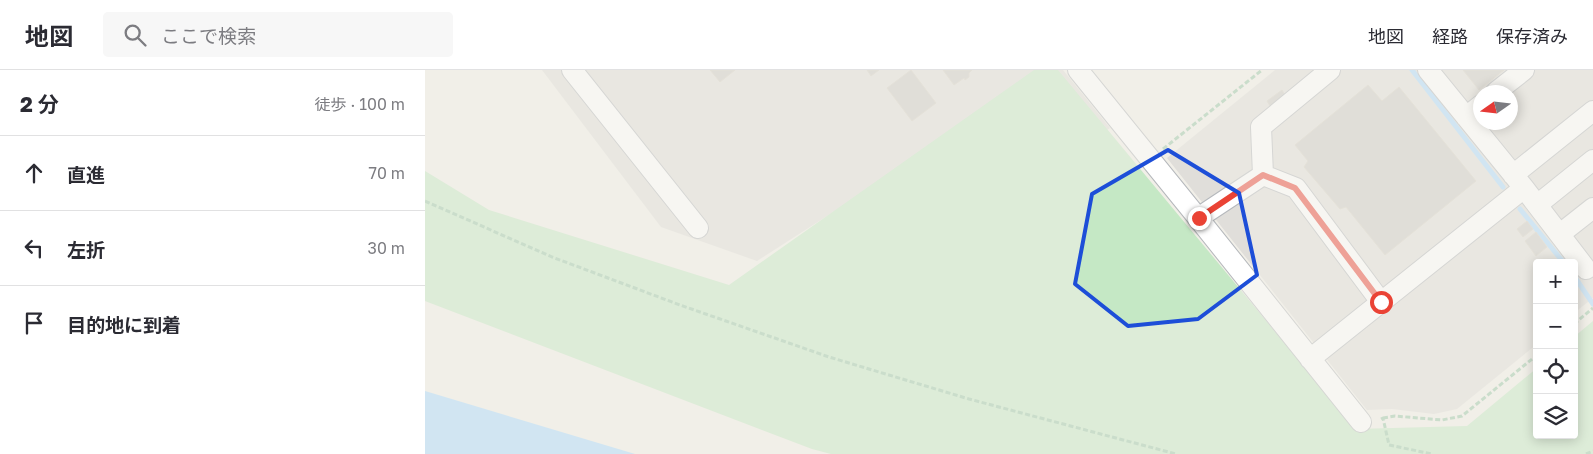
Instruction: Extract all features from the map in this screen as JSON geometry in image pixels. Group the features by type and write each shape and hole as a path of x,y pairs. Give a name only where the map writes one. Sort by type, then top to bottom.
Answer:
{"street":[{"path":"572,70 698,228"},
{"path":"1078,70 1199,218 1361,422"},
{"path":"1263,175 1261,127 1330,70"},
{"path":"1428,70 1473,111"},
{"path":"1505,85 1525,70"},
{"path":"1310,359 1381,302 1519,181 1593,111"},
{"path":"1485,130 1519,181 1587,268"},
{"path":"1537,205 1593,160"},
{"path":"1199,218 1263,175"},
{"path":"1263,175 1295,188 1381,302"},
{"path":"1560,234 1593,208"}],"path":[{"path":"1150,159 1262,70"},
{"path":"425,201 551,257 680,305 829,357 969,399 1176,454"},
{"path":"1578,321 1593,308"},
{"path":"1361,422 1395,416 1442,420 1462,416 1533,358"},
{"path":"1383,418 1389,445 1433,454"},
{"path":"1586,454 1593,451"}],"highlighted area":[{"path":"1168,150 1239,193 1257,275 1198,319 1128,326 1075,284 1092,194"}],"shaded area":[{"path":"542,70 1063,70 1110,128 949,247 894,173 757,261 661,227"},
{"path":"1275,70 1593,70 1593,298 1578,310 1578,259 1533,259 1533,347 1457,409 1434,414 1392,409 1367,410 1167,158"}],"green space":[{"path":"1034,70 1058,70 1356,429 1467,426 1533,371 1533,439 1578,439 1578,334 1593,321 1593,454 831,454 812,449 425,301 425,171 489,210 729,285"}],"water":[{"path":"425,391 635,454 425,454"}],"building":[{"path":"710,70 735,70 720,82"},
{"path":"867,70 879,70 871,76"},
{"path":"911,70 936,103 912,121 887,88"},
{"path":"943,70 972,70 969,73 969,77 954,85"},
{"path":"1463,70 1504,70 1485,85 1475,85"},
{"path":"1368,85 1382,101 1399,87 1476,181 1385,255 1346,207 1340,209 1304,167 1308,161 1295,145"},
{"path":"1282,90 1285,95 1270,106 1267,101"},
{"path":"1527,221 1533,229 1523,237 1517,229"},
{"path":"1536,232 1547,247 1536,256 1525,241"}],"waterway":[{"path":"1412,70 1503,187"},
{"path":"1520,209 1561,259"},
{"path":"1578,282 1593,304"}],"route":[{"path":"1199,218 1263,175 1295,188 1381,302"}]}
